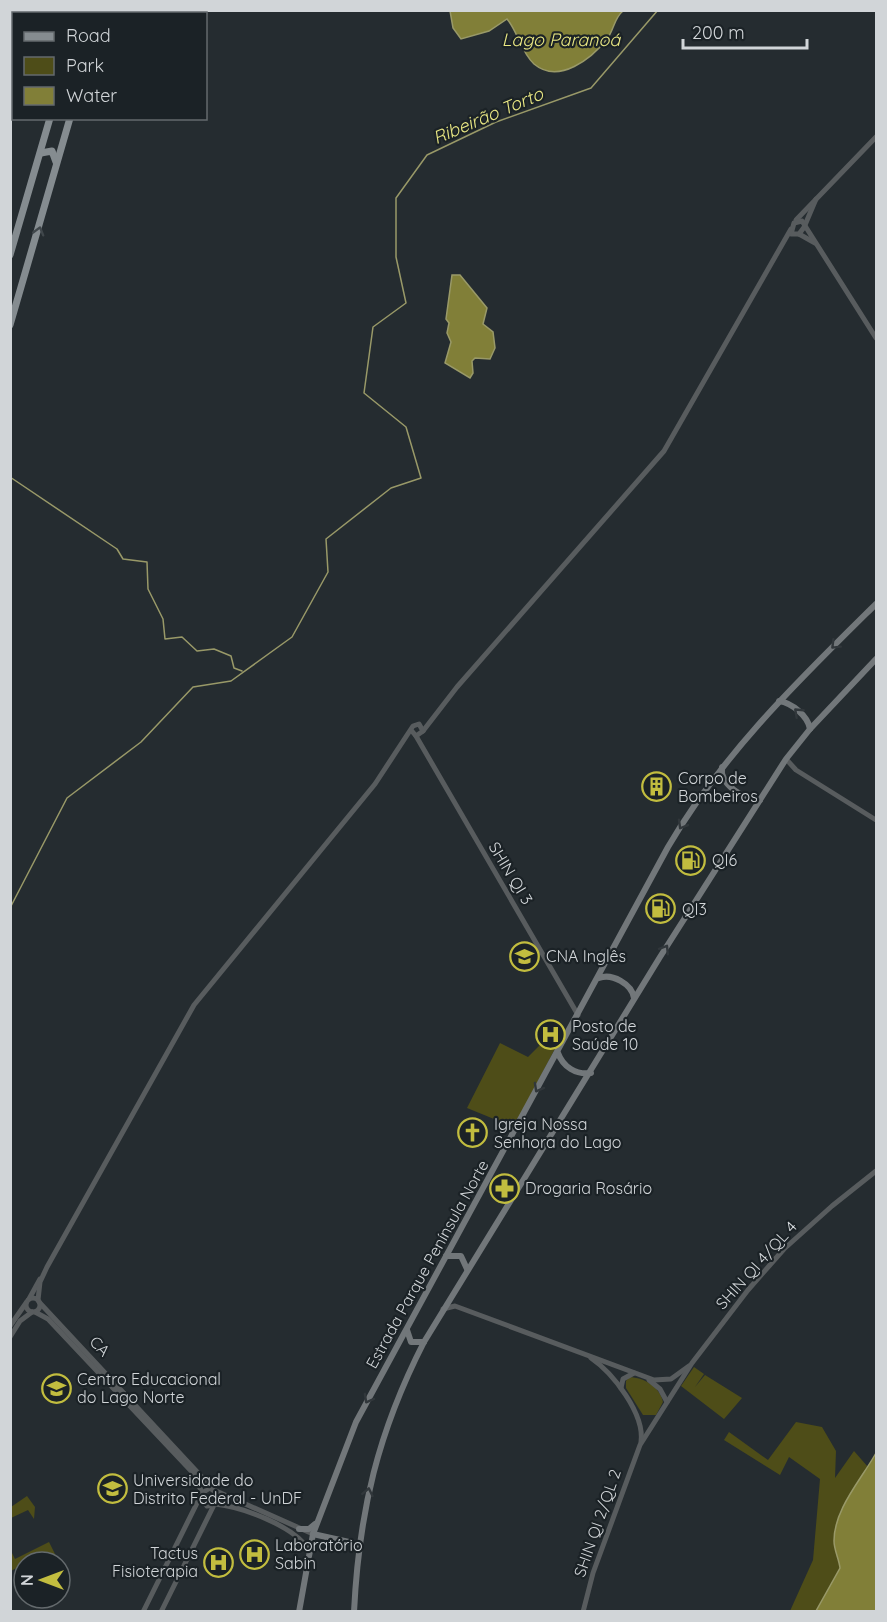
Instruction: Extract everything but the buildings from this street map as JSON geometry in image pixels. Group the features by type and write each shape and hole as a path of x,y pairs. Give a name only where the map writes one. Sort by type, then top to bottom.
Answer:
{"main road":[{"path":"10,255 49,120"},
{"path":"10,325 69,120"},
{"path":"40,153 52,151 57,165"},
{"name":"Estrada Parque Península Norte","path":"299,1611 313,1534 356,1422 682,824 722,766 779,701 876,604"},
{"path":"354,1611 358,1549 367,1496 383,1434 404,1381 424,1342 591,1073 634,999 786,759 810,729 876,659"},
{"path":"779,701 792,706 808,721 810,729"},
{"path":"722,766 721,777 725,783 749,798 760,800"},
{"path":"598,978 607,975 619,980 631,990 634,999"},
{"path":"558,1053 563,1062 572,1070 579,1074 591,1073"},
{"path":"446,1256 461,1256 467,1270"},
{"path":"407,1330 411,1342 424,1342"},
{"path":"299,1529 309,1529 317,1521"},
{"path":"313,1534 349,1542 358,1549"}],"street":[{"path":"794,233 795,222 876,137"},
{"path":"404,744 423,732 436,712 664,451 780,249 794,233 805,225 817,198"},
{"path":"795,222 800,220 805,225 876,338"},
{"path":"794,233 816,244"},
{"path":"10,1326 43,1275 194,1005 363,799 404,744 412,726 436,712"},
{"name":"SHIN QI 3","path":"419,724 428,756"},
{"name":"SHIN QI 3","path":"411,730 578,1015"},
{"path":"786,759 796,770 876,820"},
{"path":"782,766 796,770"},
{"path":"572,1002 583,1006"},
{"name":"SHIN QI 4/QL 4","path":"656,1420 692,1363 748,1290 784,1249 876,1171"},
{"path":"10,1337 20,1321 39,1308 43,1275"},
{"path":"443,1309 455,1306 450,1297"},
{"path":"28,1301 39,1301"},
{"name":"CA","path":"28,1301 27,1309 48,1319 194,1474 201,1496"},
{"name":"CA","path":"39,1301 214,1490 313,1534"},
{"name":"SHIN QI 4/QL 4","path":"455,1306 645,1378 671,1379 692,1363"},
{"name":"SHIN QI 4/QL 4","path":"590,1357 607,1369 621,1388 635,1415"},
{"path":"621,1388 623,1379 634,1373"},
{"path":"645,1378 656,1385 667,1402"},
{"path":"635,1415 643,1421 656,1420"},
{"name":"SHIN QI 2/QL 2","path":"583,1611 593,1573 640,1445 642,1432 635,1415"},
{"name":"SHIN QI 2/QL 2","path":"640,1445 656,1420"},
{"path":"143,1611 201,1496 207,1489 214,1490 218,1497 161,1611"},
{"path":"201,1496 207,1506 237,1507 297,1535 309,1550"}],"green space":[{"path":"547,1038 559,1041 514,1127 467,1108 500,1043 528,1057"},
{"path":"694,1367 704,1374 695,1387 705,1375 742,1398 724,1419 681,1386"},
{"path":"629,1377 646,1381 658,1391 663,1402 656,1415 643,1415 626,1388 626,1381"},
{"path":"796,1422 822,1427 836,1451 835,1478 854,1451 868,1467 840,1512 834,1544 840,1568 816,1611 790,1611 813,1560 820,1479 789,1457 780,1475 724,1440 729,1432 768,1460"},
{"path":"27,1496 35,1507 34,1519 28,1510 11,1518 11,1507"},
{"path":"49,1542 53,1550 33,1550"}],"water":[{"name":"Lago Paranoá","path":"450,10 623,11 607,39 593,54 574,66 554,72 544,70 534,64 507,19 489,31 461,39 453,28"},
{"path":"452,275 460,275 487,308 483,324 493,332 495,348 490,359 475,358 472,361 473,373 470,378 445,363 451,342 447,333 449,323 446,319"},
{"path":"876,1453 876,1611 816,1611 840,1568 834,1541 838,1518 849,1495"}],"waterway":[{"name":"Ribeirão Torto","path":"10,908 67,798 141,742 193,687 231,681 292,637 328,572 326,539 391,488 421,478 406,427 364,393 373,327 406,303 396,257 396,198 427,155 496,122 591,88 658,10"},
{"path":"10,477 117,549 123,559 147,562 148,589 163,619 165,639 182,637 197,651 214,649 231,656 234,668 242,671"}],"place":[{"name":"Corpo de Bombeiros","path":"657,787"},
{"name":"QI6","path":"691,860"},
{"name":"QI3","path":"661,909"},
{"name":"CNA Inglês","path":"525,956"},
{"name":"Posto de Saúde 10","path":"551,1035"},
{"name":"Igreja Nossa Senhora do Lago","path":"473,1133"},
{"name":"Drogaria Rosário","path":"504,1188"},
{"name":"Centro Educacional do Lago Norte","path":"56,1388"},
{"name":"Universidade do Distrito Federal - UnDF","path":"112,1489"},
{"name":"Laboratório Sabin","path":"254,1554"},
{"name":"Tactus Fisioterapia","path":"219,1562"}]}
